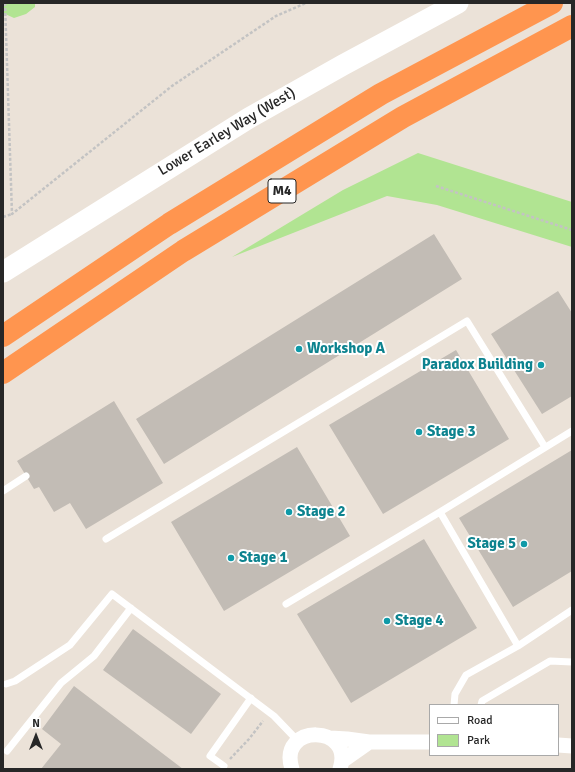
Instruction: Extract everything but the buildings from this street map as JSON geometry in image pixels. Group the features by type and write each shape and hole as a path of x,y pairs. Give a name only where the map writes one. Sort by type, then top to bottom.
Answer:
{"highway":[{"name":"M4","path":"3,336 169,224 374,98 552,3"},
{"name":"M4","path":"3,373 183,251 403,117 572,26"}],"main road":[{"name":"Lower Earley Way (West)","path":"3,272 249,118 458,3"}],"street":[{"path":"292,769 290,759 291,752 298,741 305,736 314,734 330,738 337,744 340,749 341,765"},
{"path":"330,738 347,738 369,742 429,742"},
{"path":"341,765 369,742"},
{"path":"559,745 572,746"}],"lane":[{"path":"106,539 467,321 545,447"},
{"path":"286,604 572,431"},
{"path":"3,491 26,476"},
{"path":"440,512 518,646"},
{"path":"6,684 15,681 70,645 112,594 274,716 298,741"},
{"path":"7,751 61,683 94,656 131,608"},
{"path":"454,704 455,694 466,675 518,646 572,610"},
{"path":"481,704 482,701 550,661 572,662"},
{"path":"224,766 210,756 251,698"}],"path":[{"path":"5,3 12,214"},
{"path":"3,218 12,214 172,86 276,16 306,3"},
{"path":"436,186 572,230"},
{"path":"224,766 249,739 262,720 266,724"}],"green space":[{"path":"3,3 35,3 35,7 26,14 14,18 3,13"},
{"path":"418,153 572,202 572,247 437,205 387,196 232,257 343,190"}],"place":[{"name":"Workshop A","path":"299,349"},
{"name":"Paradox Building","path":"541,365"},
{"name":"Stage 3","path":"419,432"},
{"name":"Stage 2","path":"289,512"},
{"name":"Stage 5","path":"524,544"},
{"name":"Stage 1","path":"231,558"},
{"name":"Stage 4","path":"387,621"}]}
